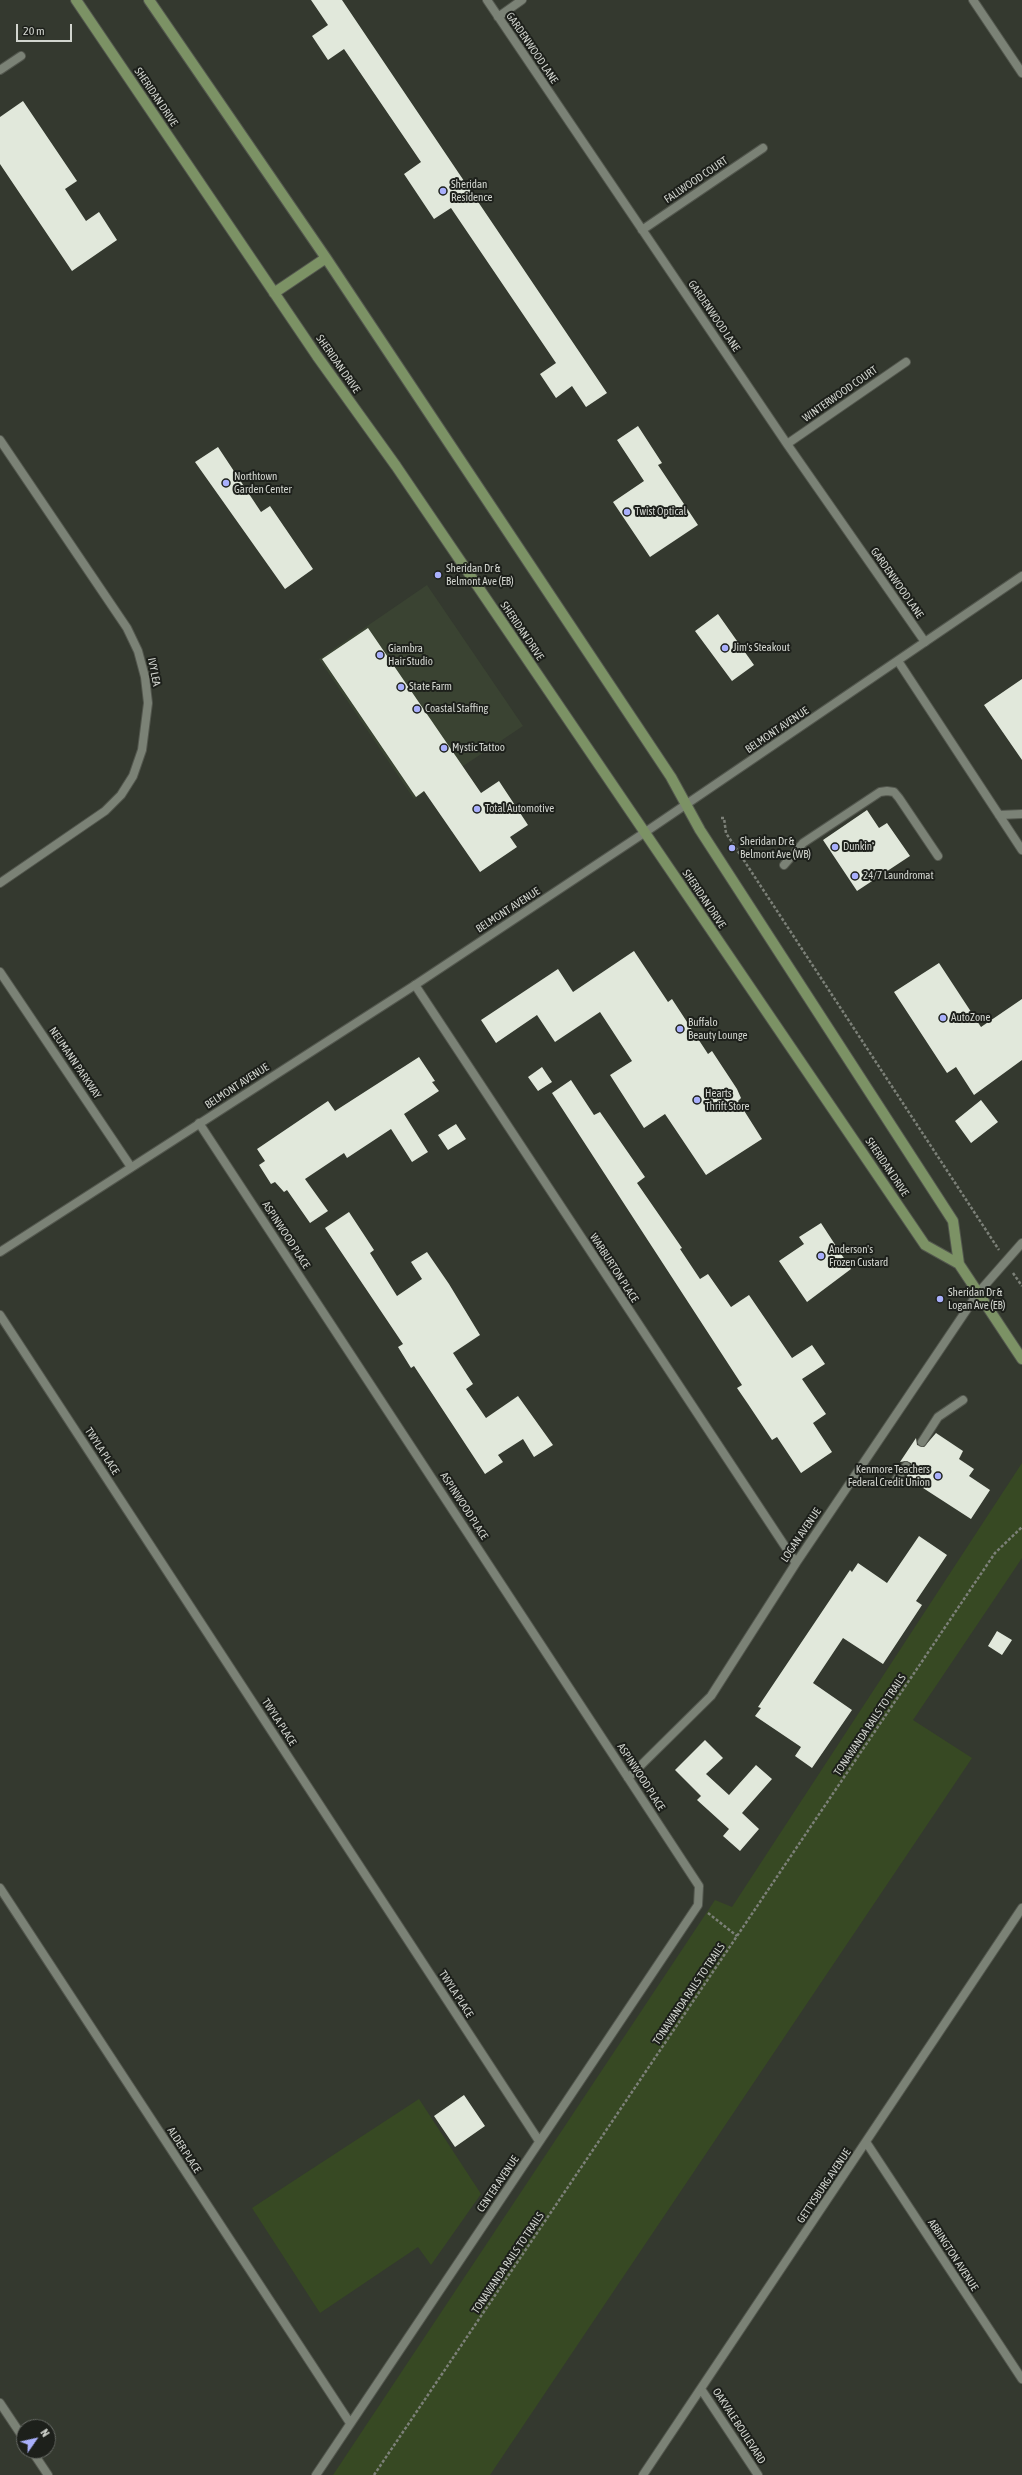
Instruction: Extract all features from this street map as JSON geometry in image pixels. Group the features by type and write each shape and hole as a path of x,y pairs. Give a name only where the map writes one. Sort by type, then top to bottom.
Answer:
{"main road":[{"name":"SHERIDAN DRIVE","path":"76,0 274,292 396,466 925,1245 959,1264"},
{"name":"SHERIDAN DRIVE","path":"150,0 326,258 597,663 671,777 700,830 807,997 954,1221 959,1264 1022,1359"},
{"path":"274,292 326,258"}],"street":[{"name":"GARDENWOOD LANE","path":"487,0 787,444 925,642"},
{"path":"498,16 522,0"},
{"path":"973,0 1022,72"},
{"path":"0,70 21,56"},
{"name":"FALLWOOD COURT","path":"642,230 763,148"},
{"name":"WINTERWOOD COURT","path":"787,444 906,362"},
{"name":"IVY LEA","path":"0,440 127,628 138,651 145,677 148,703 142,750 133,776 121,795 105,811 0,883"},
{"name":"BELMONT AVENUE","path":"0,1252 415,985 686,805 1022,576"},
{"path":"898,661 1022,850"},
{"path":"784,865 803,844 880,792 887,791 894,792 899,798 938,856"},
{"path":"999,815 1022,814"},
{"name":"NEUMANN PARKWAY","path":"0,972 131,1167"},
{"name":"WARBURTON PLACE","path":"415,985 796,1563"},
{"name":"ASPINWOOD PLACE","path":"199,1123 699,1886 698,1905"},
{"name":"LOGAN AVENUE","path":"628,1778 710,1696 796,1563 978,1293 1022,1242"},
{"name":"TWYLA PLACE","path":"0,1315 539,2142"},
{"path":"922,1442 938,1417 963,1400"},
{"path":"895,1481 906,1466"},
{"name":"ALDER PLACE","path":"0,1888 350,2423"},
{"name":"CENTER AVENUE","path":"316,2475 698,1905"},
{"name":"GETTYSBURG AVENUE","path":"643,2475 1021,1911"},
{"name":"ABBINGTON AVENUE","path":"866,2142 1022,2380"},
{"name":"OAKVALE BOULEVARD","path":"701,2389 758,2475"},
{"path":"0,2403 16,2427"},
{"path":"37,2459 48,2475"}],"path":[{"path":"721,818 724,818 726,834 1022,1286"},
{"name":"TONAWANDA RAILS TO TRAILS","path":"374,2475 995,1553 1022,1527"},
{"path":"698,1905 737,1936"}],"shaded area":[{"path":"427,585 523,726 414,799 319,659"}],"green space":[{"path":"1022,1463 1022,1558 913,1720 972,1758 490,2475 333,2475 715,1900 732,1907"},
{"path":"419,2099 481,2194 431,2265 418,2247 320,2313 252,2208"}],"building":[{"name":"Sheridan Residence","path":"311,0 342,0 607,393 586,407 572,386 556,398 540,374 556,363 451,208 434,219 404,174 421,162 344,49 328,60 312,36 328,25"},
{"path":"23,101 77,181 65,189 86,221 99,212 117,240 72,271 0,164 0,117"},
{"path":"638,426 662,463 658,465 698,525 650,557 613,502 644,481 617,440"},
{"path":"218,447 261,512 270,506 313,569 285,589 195,462"},
{"name":"Jim's Steakout","path":"718,614 754,665 732,681 695,631"},
{"path":"368,628 481,793 499,781 528,825 510,837 517,847 480,872 424,791 416,797 322,659"},
{"path":"1022,679 1022,760 984,705"},
{"path":"867,810 879,828 887,823 910,856 857,891 823,840"},
{"path":"634,951 668,1002 672,999 708,1054 712,1051 737,1089 741,1098 738,1101 762,1139 706,1175 665,1114 644,1128 610,1075 632,1061 600,1012 555,1042 537,1015 496,1043 481,1020 558,969 573,992"},
{"name":"AutoZone","path":"939,963 981,1027 1022,999 1022,1060 974,1095 956,1067 947,1073 894,992"},
{"path":"419,1057 435,1081 432,1082 439,1091 404,1114 428,1152 412,1162 391,1129 347,1158 344,1153 305,1179 328,1211 310,1223 287,1190 284,1192 275,1182 271,1184 259,1165 265,1161 257,1149 328,1101 335,1111"},
{"path":"542,1067 552,1082 538,1091 528,1077"},
{"path":"571,1080 594,1115 600,1112 645,1177 637,1183 682,1248 680,1249 700,1279 708,1274 731,1307 749,1295 792,1358 812,1345 825,1364 802,1379 826,1414 813,1423 832,1452 801,1473 777,1437 772,1440 737,1388 742,1385 552,1093"},
{"path":"981,1100 998,1122 971,1143 955,1121"},
{"path":"456,1124 466,1139 448,1150 438,1135"},
{"path":"349,1212 374,1250 370,1253 397,1296 422,1279 411,1262 427,1252 449,1284 480,1335 453,1353 473,1384 466,1389 486,1418 518,1396 553,1445 534,1457 523,1439 498,1455 503,1462 485,1474 414,1366 411,1368 398,1347 403,1344 325,1228"},
{"name":"Anderson's Frozen Custard","path":"821,1223 851,1269 807,1302 779,1261 804,1244 799,1237"},
{"name":"Kenmore Teachers Federal Credit Union","path":"936,1433 963,1451 959,1459 974,1469 969,1476 990,1490 971,1519 906,1477 911,1470 911,1463 906,1461 900,1462 916,1438 917,1445 924,1447"},
{"path":"919,1536 947,1555 916,1601 922,1605 883,1664 843,1638 813,1683 852,1710 812,1768 795,1756 801,1747 755,1716 761,1708 758,1707 850,1570 852,1572 858,1563 887,1583"},
{"path":"997,1631 1012,1640 1002,1655 988,1646"},
{"path":"705,1740 723,1758 706,1774 729,1795 756,1765 772,1779 742,1813 759,1829 740,1851 723,1836 729,1829 697,1800 701,1796 675,1770"},
{"path":"464,2095 485,2126 455,2147 434,2116"}],"place":[{"name":"Sheridan Residence","path":"443,191"},
{"name":"Northtown Garden Center","path":"226,483"},
{"name":"Twist Optical","path":"627,512"},
{"name":"Sheridan Dr & Belmont Ave (EB)","path":"438,575"},
{"name":"Jim's Steakout","path":"725,648"},
{"name":"Giambra Hair Studio","path":"380,655"},
{"name":"State Farm","path":"401,687"},
{"name":"Coastal Staffing","path":"417,709"},
{"name":"Mystic Tattoo","path":"444,748"},
{"name":"Total Automotive","path":"477,809"},
{"name":"Dunkin'","path":"835,847"},
{"name":"Sheridan Dr & Belmont Ave (WB)","path":"732,848"},
{"name":"24/7 Laundromat","path":"855,876"},
{"name":"AutoZone","path":"943,1018"},
{"name":"Buffalo Beauty Lounge","path":"680,1029"},
{"name":"Hearts Thrift Store","path":"697,1100"},
{"name":"Anderson's Frozen Custard","path":"821,1256"},
{"name":"Sheridan Dr & Logan Ave (EB)","path":"940,1299"},
{"name":"Kenmore Teachers Federal Credit Union","path":"938,1476"}]}
